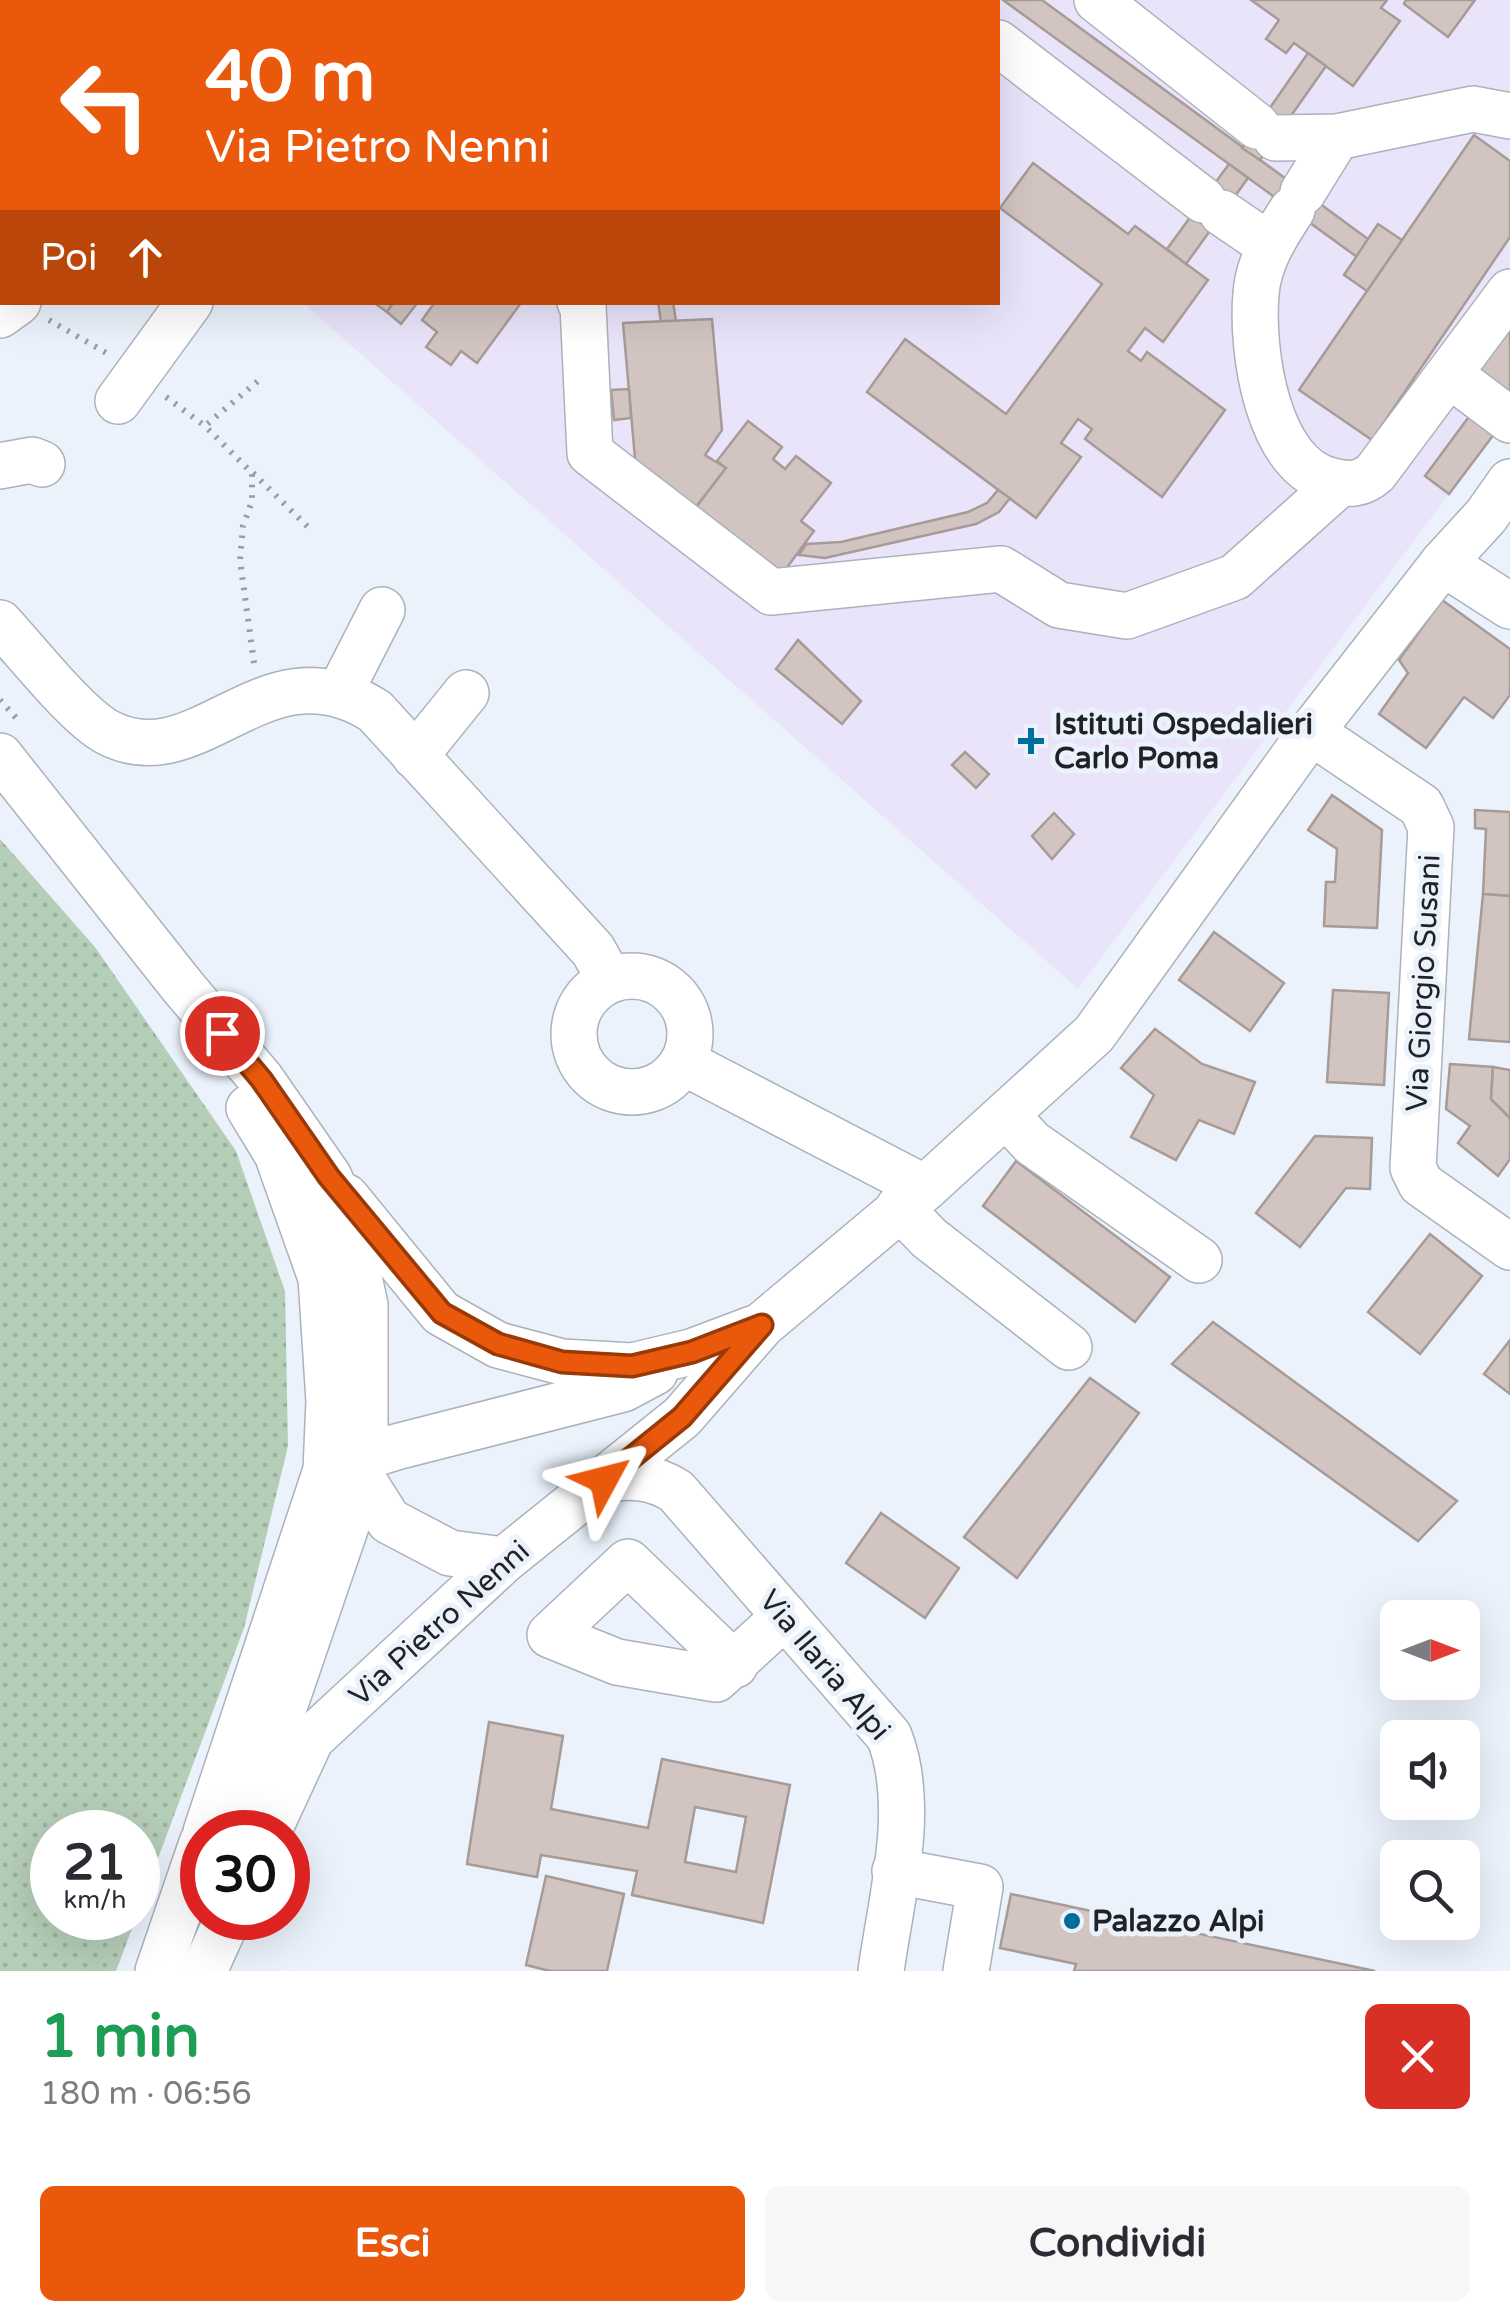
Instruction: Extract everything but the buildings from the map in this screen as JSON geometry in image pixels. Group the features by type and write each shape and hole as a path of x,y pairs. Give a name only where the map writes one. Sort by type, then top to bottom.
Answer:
{"street":[{"path":"1097,0 1267,132 1337,137 1473,109 1510,116"},
{"path":"1000,45 1213,206 1288,216"},
{"path":"1337,137 1288,216 1256,291 1256,360 1277,432 1314,478 1351,485 1370,478 1510,292"},
{"path":"118,401 188,305"},
{"path":"582,305 590,453 771,592 1001,569 1058,605 1127,616 1236,577 1340,483"},
{"path":"1450,374 1510,420"},
{"path":"351,1466 623,1389 692,1352 762,1325 1007,1116 1094,1034 1312,732 1443,563 1502,503"},
{"path":"1443,563 1510,606"},
{"path":"339,694 382,610"},
{"path":"0,623 89,720 127,740 148,742 192,734 270,696 306,689 356,699 375,711 593,950 610,980"},
{"path":"416,756 466,693"},
{"name":"Via Giorgio Susani","path":"1312,732 1421,806 1432,827 1414,1168 1421,1184 1510,1247"},
{"path":"13,743 184,988 261,1079 329,1177 442,1313 498,1344 562,1362 632,1366 692,1352"},
{"path":"644,977 659,982 673,992 684,1008 690,1026 683,1062 656,1087 638,1092 603,1084 579,1057 574,1039 576,1020 594,990 610,980 644,977"},
{"path":"184,988 277,1154 322,1278 329,1401 351,1466 389,1521 450,1553 504,1560"},
{"path":"683,1062 912,1197 928,1238 1069,1347"},
{"path":"1007,1116 1032,1143 1200,1260"},
{"path":"248,1810 351,1466 365,1305 346,1218 329,1177"},
{"name":"Via Pietro Nenni","path":"278,1810 311,1739 504,1560 682,1417 762,1325"},
{"path":"682,1417 677,1450 686,1502"},
{"path":"215,1810 351,1466"},
{"name":"Via Ilaria Alpi","path":"604,1480 627,1476 652,1480 676,1491 888,1736 901,1774 901,1816 881,1971"},
{"path":"735,1665 786,1616"},
{"path":"895,1871 980,1887 966,1971"},
{"path":"158,1971 180,1907"},
{"path":"193,1971 204,1940"},
{"path":"204,1971 218,1940"}],"path":[{"path":"258,381 205,426 311,530"},
{"path":"252,472 252,501 242,526 240,560 255,669 253,703"},
{"path":"0,700 13,743"}],"shaded area":[{"name":"Istituti Ospedalieri Carlo Poma","path":"1000,0 1510,0 1510,413 1078,989 305,305 1000,305"}],"green space":[{"path":"0,839 95,947 236,1151 285,1291 288,1446 244,1628 160,1853 160,1810 30,1810 30,1940 128,1940 116,1971 0,1971"}],"place":[{"name":"Istituti Ospedalieri Carlo Poma","path":"1031,741"},
{"name":"Palazzo Alpi","path":"1072,1921"}],"route":[{"path":"222,1033 261,1079 329,1177 442,1313 498,1344 562,1362 632,1366 692,1352 762,1325 682,1417 604,1480"}]}
